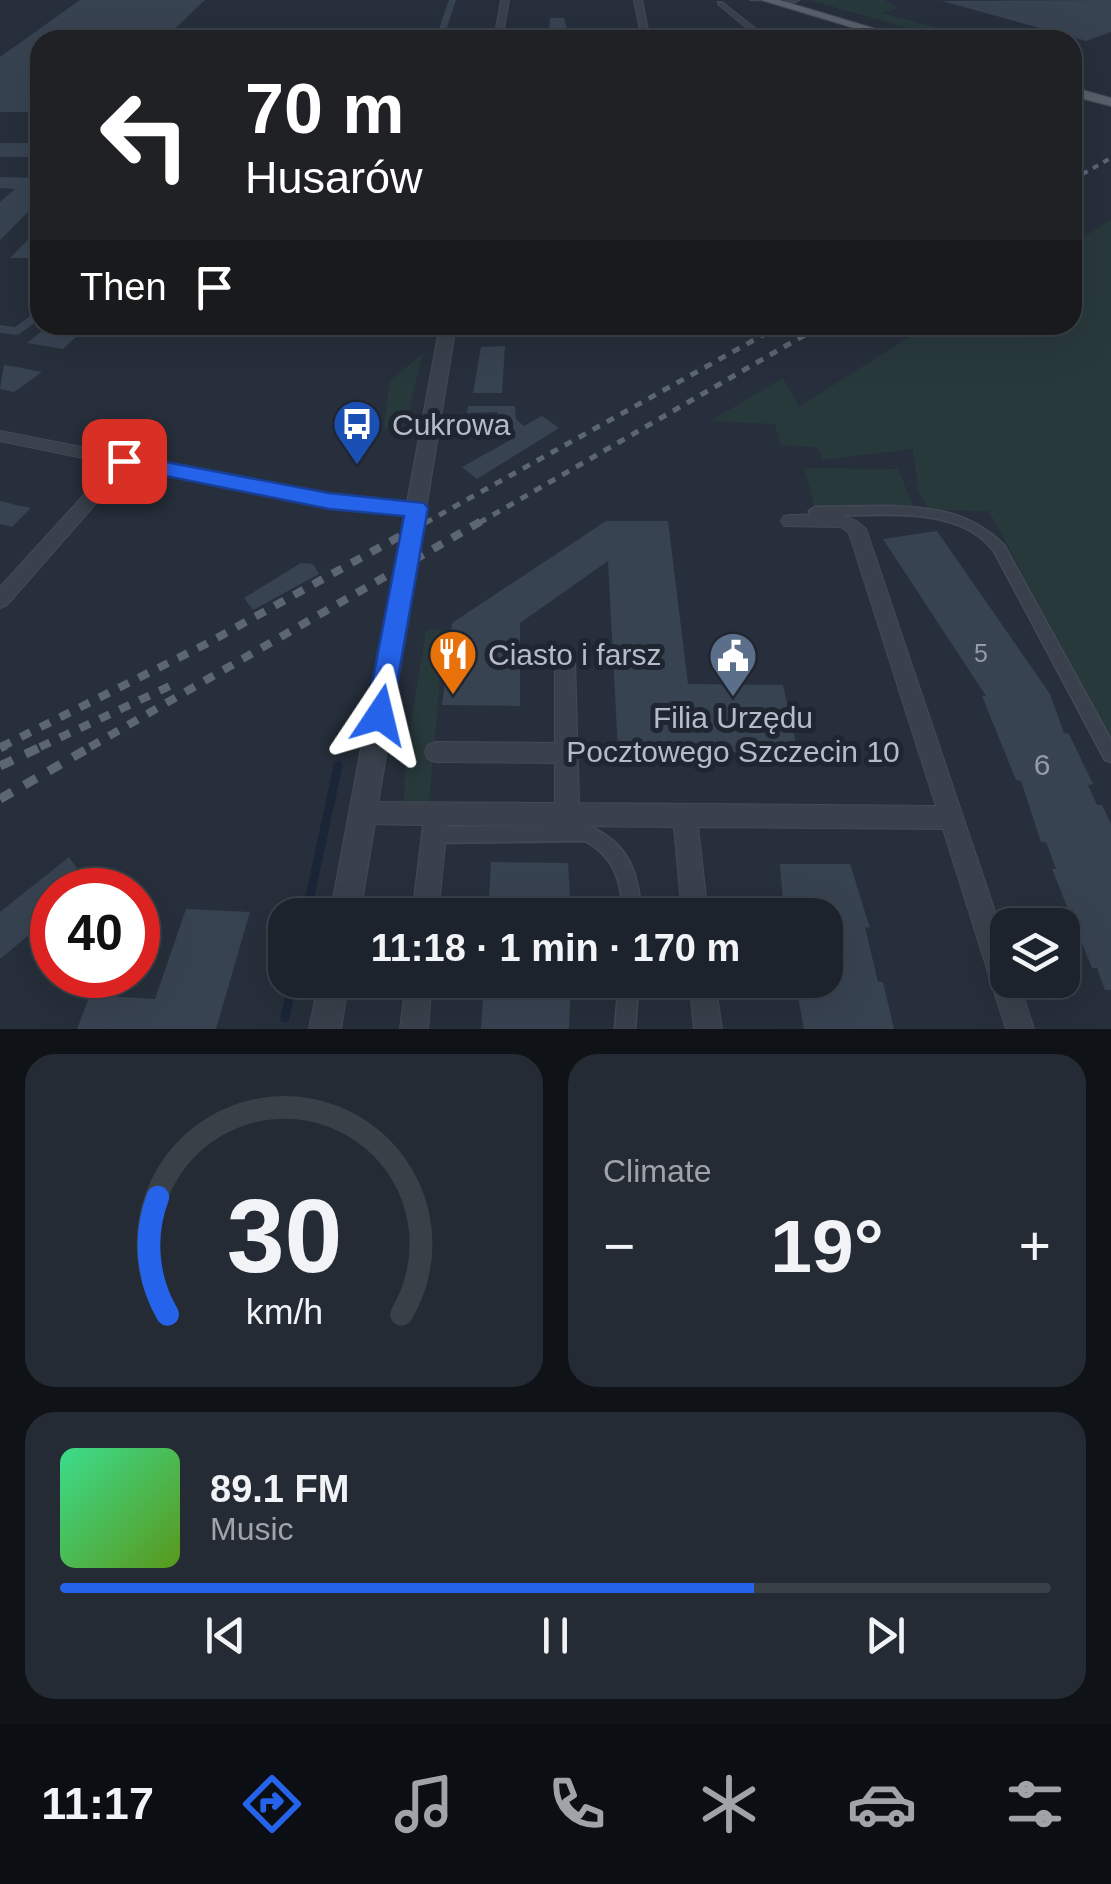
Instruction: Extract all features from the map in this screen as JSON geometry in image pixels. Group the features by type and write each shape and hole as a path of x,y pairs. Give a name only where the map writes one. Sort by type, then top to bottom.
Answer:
{"main road":[{"path":"745,0 774,3 870,30"},
{"path":"774,3 852,30"},
{"path":"1082,91 1111,98"}],"street":[{"path":"500,30 505,0"},
{"path":"638,0 644,30"},
{"path":"754,0 795,0 794,6 812,14"},
{"path":"720,3 754,30"},
{"path":"348,898 446,335"},
{"path":"0,436 329,501 416,508"},
{"path":"0,600 124,461"},
{"path":"818,521 815,512 948,515 980,528 998,548 1111,754"},
{"path":"790,521 844,521 856,529 1020,1029"},
{"path":"564,659 567,814"},
{"path":"436,752 566,753"},
{"path":"362,813 434,825 601,839 618,854 625,869 629,898"},
{"path":"434,825 567,814 948,818"},
{"path":"685,814 694,898"},
{"path":"427,898 434,825"},
{"path":"326,1029 331,998"},
{"path":"414,1029 417,998"},
{"path":"625,1029 628,998"},
{"path":"704,998 708,1029"}],"shaded area":[{"path":"810,0 883,0 899,8 883,13 945,30 913,30"},
{"path":"1111,220 1111,740 989,511 928,510 918,489 913,449 823,460 817,447 781,445 775,424 710,421 783,378 799,407 912,335 1082,335 1082,238"},
{"path":"422,354 409,412 383,431 390,381"},
{"path":"804,468 898,469 915,510 815,509"},
{"path":"440,629 444,635 429,802 404,801 405,763 426,630"}],"building":[{"path":"80,0 205,0 174,30 38,30"},
{"path":"449,0 456,0 446,30 438,30"},
{"path":"1111,0 1111,32 1086,41 1082,40 1082,30 1046,30 942,1"},
{"path":"550,18 564,18 567,30 549,30"},
{"path":"30,36 30,112 0,112 0,57"},
{"path":"0,143 30,143 30,157 0,157"},
{"path":"0,177 30,178 30,210 0,240 0,202 15,189 0,188"},
{"path":"30,237 30,258 10,258"},
{"path":"30,316 30,326 18,335 0,333 0,325 15,327"},
{"path":"37,335 76,337 63,349 27,343"},
{"path":"505,346 502,393 473,393 481,347"},
{"path":"4,365 42,372 14,392 0,389"},
{"path":"468,406 515,406 516,419 524,426 542,416 559,428 477,479 462,467 514,438 501,427 497,412 467,413"},
{"path":"0,501 31,508 12,527 0,524"},
{"path":"606,521 668,521 688,684 783,685 798,752 618,751 608,561 520,623 520,706 442,705 452,623"},
{"path":"937,531 1050,694 1064,733 1069,734 1093,784 1088,785 1097,805 1102,805 1111,824 1111,990 1105,990 1097,968 1092,968 1080,939 1080,908 1068,908 1046,842 1041,842 1021,781 1016,780 982,696 986,696 883,539"},
{"path":"301,563 313,564 319,574 253,610 244,598"},
{"path":"69,857 77,868 55,868"},
{"path":"491,862 568,863 570,898 489,898"},
{"path":"780,864 850,864 870,928 865,927 878,982 883,982 894,1029 804,1029 798,998 843,998 843,898 783,898"},
{"path":"30,888 30,934 0,959 0,912"},
{"path":"186,909 250,912 216,1029 77,1029 89,998 155,999 160,998 160,984"},
{"path":"483,998 570,998 569,1029 481,1029"}],"waterway":[{"path":"310,898 338,766"},
{"path":"285,1018 289,998"}],"railway":[{"path":"1082,174 1111,158"},
{"path":"425,523 763,335"},
{"path":"479,523 805,335"},
{"path":"1,747 206,644 429,520"},
{"path":"90,747 483,520"},
{"path":"40,747 172,685"},
{"path":"0,748 6,745"},
{"path":"0,766 45,745"},
{"path":"0,799 94,745"}],"place":[{"name":"Cukrowa","path":"357,466"},
{"name":"Ciasto i farsz","path":"453,696"},
{"name":"Filia Urzędu Pocztowego Szczecin 10","path":"733,698"}],"route":[{"path":"124,461 329,501 416,508 380,715"}]}
